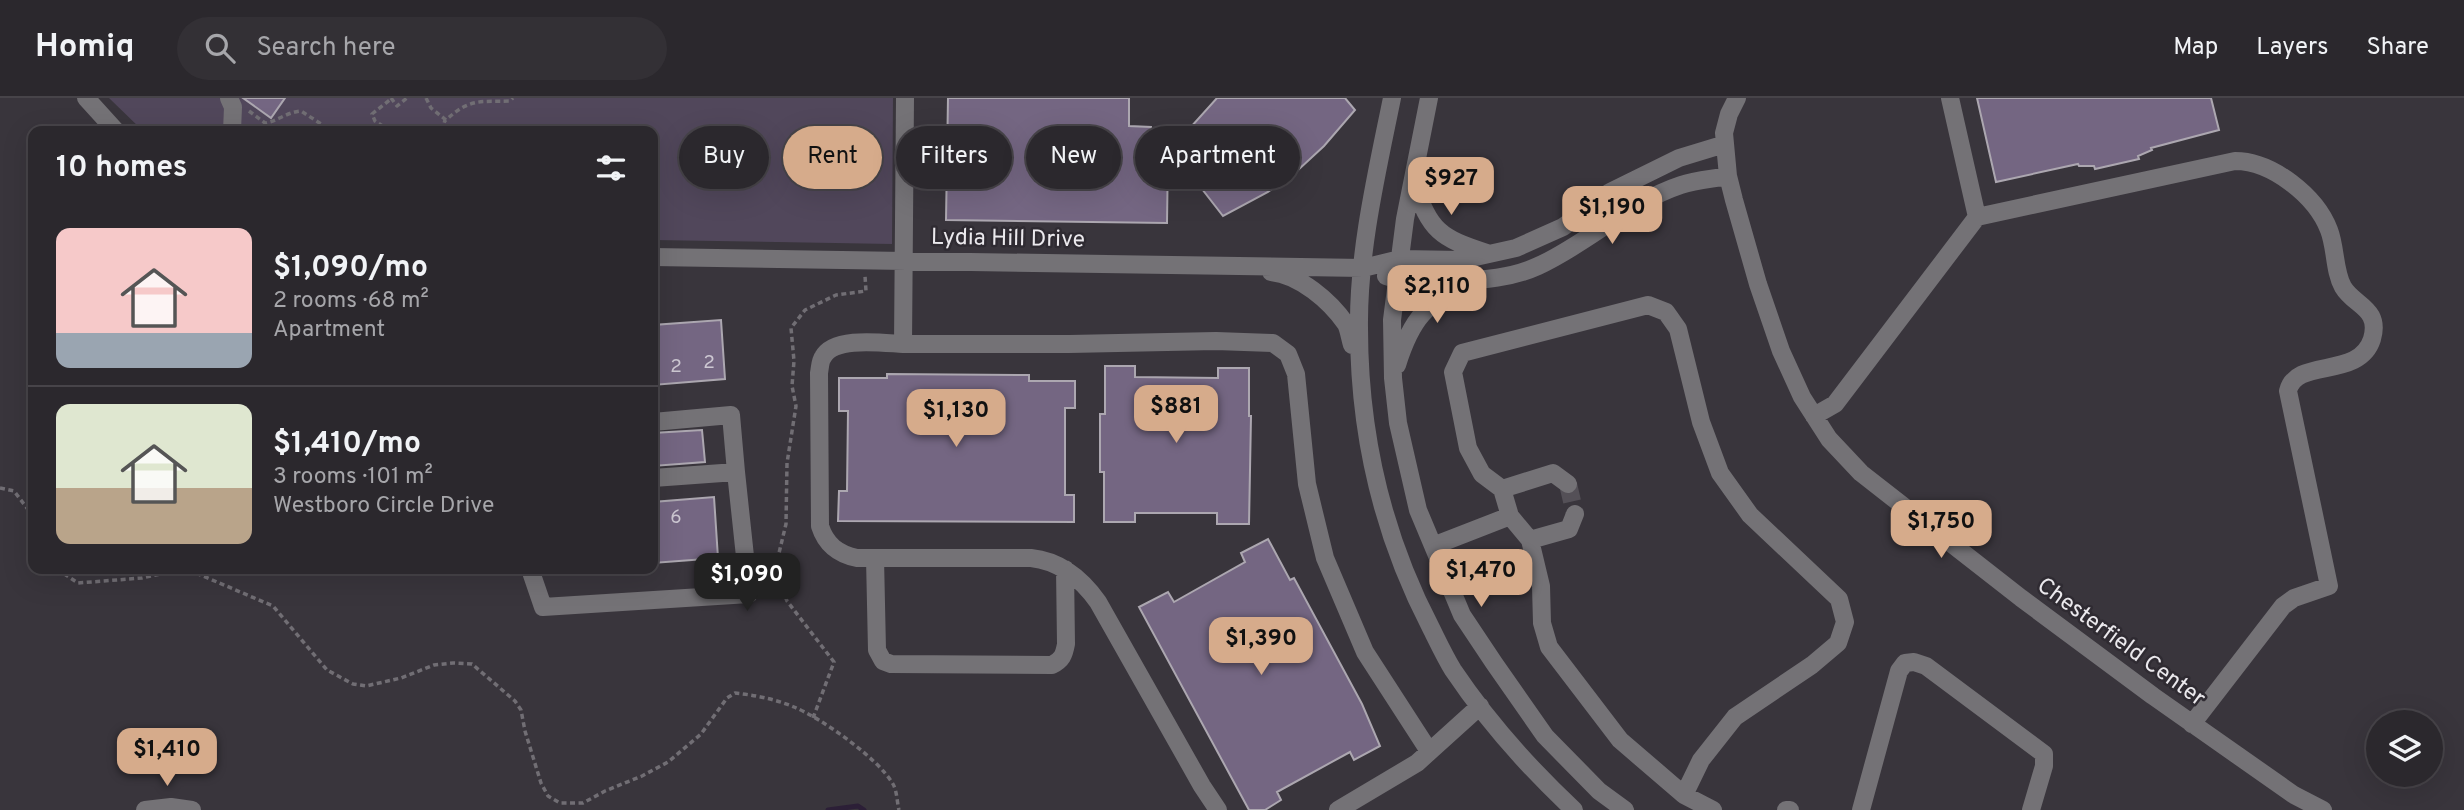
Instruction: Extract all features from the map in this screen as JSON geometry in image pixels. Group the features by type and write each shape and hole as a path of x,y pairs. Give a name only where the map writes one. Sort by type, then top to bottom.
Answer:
{"street":[{"path":"86,98 111,126"},
{"path":"903,344 905,98"},
{"path":"1361,384 1358,326 1363,268 1371,201 1392,98"},
{"path":"1429,98 1413,179 1392,320 1393,378 1398,423 1418,510 1462,615 1545,736 1600,791 1625,810"},
{"name":"Chesterfield Center","path":"1737,98 1724,133 1728,176 1758,284 1781,351 1802,397 1829,439 1861,473 2015,593 2192,724 2294,795 2323,810"},
{"path":"1950,98 1978,217"},
{"path":"231,103 233,126"},
{"path":"1363,268 1400,259 1462,260 1516,248 1563,227 1610,192 1679,158 1725,144"},
{"path":"1814,416 1835,404 1978,217 2235,161 2255,164 2290,183 2313,205 2329,228 2344,288 2367,308 2372,318 2372,337 2361,356 2351,362 2298,375 2290,383 2288,391 2329,586 2294,598 2283,606 2192,724"},
{"path":"1363,268 1397,280 1434,283 1515,275 1538,266 1639,206 1681,185 1728,176"},
{"path":"1413,179 1424,214 1437,231 1458,244 1490,254"},
{"name":"Lydia Hill Drive","path":"658,257 1363,268"},
{"path":"1205,265 1282,273 1315,291 1347,326 1361,384 1379,499 1394,545 1420,607 1452,668 1480,706 1533,772 1574,810"},
{"path":"1393,378 1407,335 1426,308 1462,288 1489,279"},
{"path":"1684,794 1701,760 1735,717 1812,665 1838,643 1845,622 1839,599 1751,515 1720,473 1701,422 1678,330 1666,312 1648,305 1462,353 1453,372 1468,448 1482,474 1502,489 1510,516 1530,540 1541,586 1542,624 1549,647 1620,740 1684,794 1713,810"},
{"path":"1218,810 1098,602 1087,587 1065,569 1049,559 1031,558 858,558 838,552 829,544 820,526 819,373 822,358 830,349 850,343 1273,343 1287,354 1296,374 1307,484 1325,558 1364,652 1429,751"},
{"path":"532,574 543,607 748,594 731,415 658,422"},
{"path":"658,478 736,472"},
{"path":"1502,489 1553,473 1568,484"},
{"path":"1530,540 1569,529 1575,514"},
{"path":"1433,547 1510,516"},
{"path":"875,558 877,650 883,661 891,664 1052,665 1059,662 1064,656 1066,644 1065,569"},
{"path":"1861,810 1899,671 1905,663 1914,662 1926,666 2044,754 2044,766 2031,810"},
{"path":"1338,810 1416,763 1480,706"},
{"path":"145,810 171,807 192,810"}],"path":[{"path":"382,126 375,121 372,114 391,98 397,106 407,98"},
{"path":"426,98 431,108 446,120"},
{"path":"444,126 446,120 462,106 474,102 510,101 513,98"},
{"path":"231,103 244,108 265,123 273,122 291,112 301,111 324,126"},
{"path":"0,488 13,491 28,510"},
{"path":"64,574 78,583 160,574"},
{"path":"198,574 274,606 327,670 353,684 366,686 434,665 472,664 515,701 521,710 524,731 541,783 548,796 560,803 583,803 668,762 701,734 727,698 735,693 795,707 844,737 878,766 894,785 899,810"},
{"path":"834,662 836,655"}],"shaded area":[{"path":"109,98 893,98 892,244 658,240 658,126 138,126"}],"building":[{"path":"243,98 285,98 271,118"},
{"path":"948,98 1129,98 1129,126 1135,126 1135,189 1167,189 1167,223 946,220 947,189 1012,189 1012,126 948,126"},
{"path":"1217,98 1345,98 1355,110 1324,146 1300,168 1300,126 1192,126"},
{"path":"1977,98 2211,98 2219,130 2151,148 2152,150 2138,156 2139,159 2095,169 2094,166 2078,164 1996,182"},
{"path":"1202,189 1272,189 1268,192 1223,216"},
{"path":"721,320 725,379 658,385 658,325"},
{"path":"1105,366 1135,366 1135,377 1218,378 1218,368 1249,368 1249,524 1217,524 1217,513 1135,513 1135,522 1104,522 1104,472 1100,472 1100,414 1105,414"},
{"path":"887,374 1029,375 1029,381 1075,381 1075,408 1065,408 1065,495 1074,495 1074,522 838,521 839,491 847,491 848,411 839,411 839,378 887,378"},
{"path":"702,430 705,462 658,466 658,433"},
{"path":"714,497 718,558 658,563 658,502"},
{"path":"1268,539 1290,580 1294,578 1362,704 1380,746 1354,760 1350,752 1277,792 1281,800 1265,810 1249,810 1139,607 1168,592 1174,602 1245,562 1241,553"}],"waterway":[{"path":"828,810 858,806 864,810"}],"tunnel":[{"path":"1568,484 1575,514"}]}
